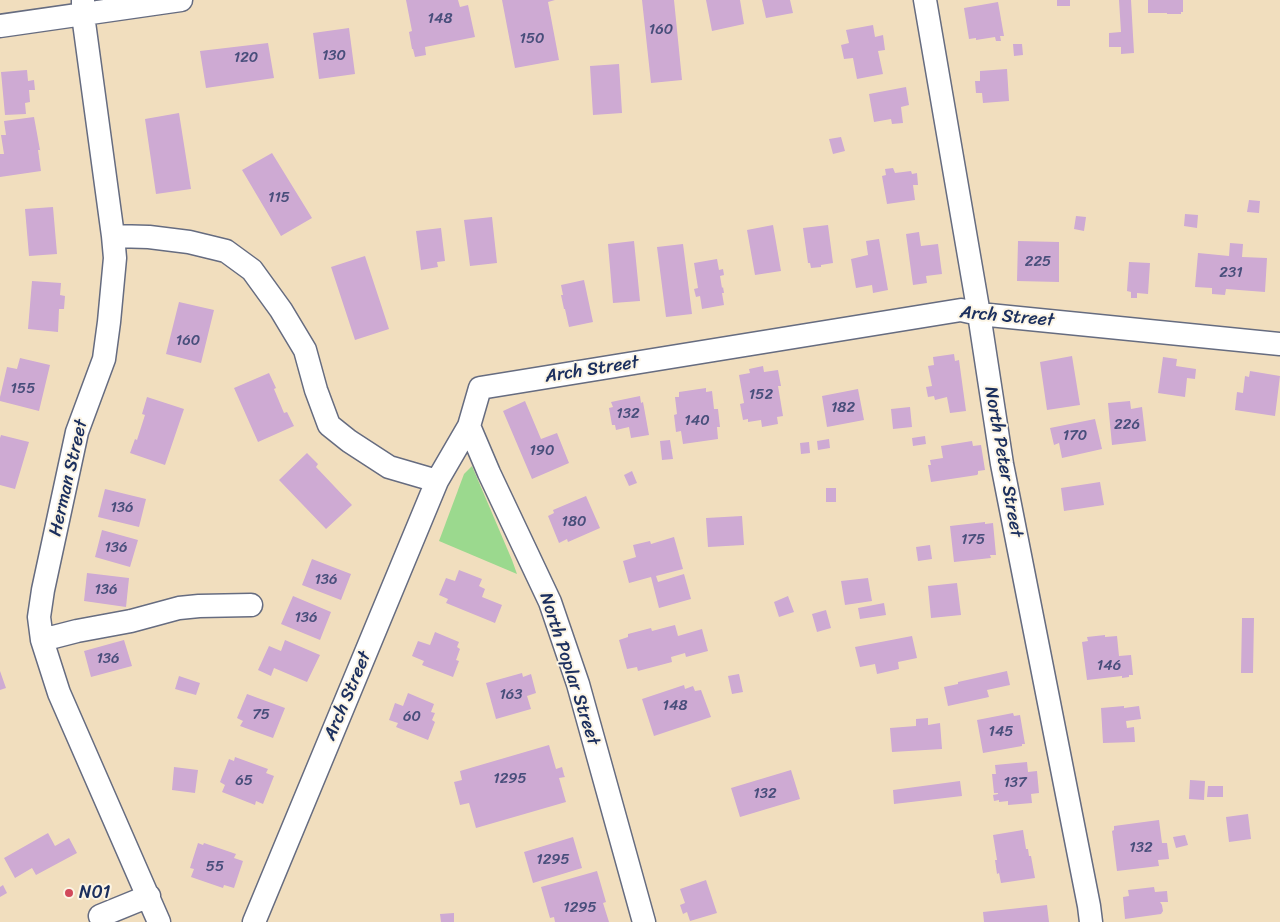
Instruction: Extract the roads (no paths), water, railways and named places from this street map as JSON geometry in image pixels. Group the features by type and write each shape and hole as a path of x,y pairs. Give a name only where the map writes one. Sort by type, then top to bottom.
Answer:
{"street":[{"path":"0,26 83,7 181,0"},
{"name":"North Peter Street","path":"924,0 979,314 1002,464 1090,906 1091,922"},
{"name":"Herman Street","path":"83,7 115,258 104,359 77,432 43,590 39,617 42,640 59,694 159,922"},
{"path":"113,236 149,237 189,242 226,251 252,270 305,350 316,390 329,425 349,441 390,467 437,481"},
{"name":"Arch Street","path":"254,922 437,481 469,426 480,388 961,310 979,314 1280,344"},
{"name":"North Poplar Street","path":"469,426 550,602 578,684 644,922"},
{"path":"42,640 131,621 179,608 251,605"},
{"path":"100,916 148,896"}],"place":[{"name":"N01","path":"69,893"}]}
